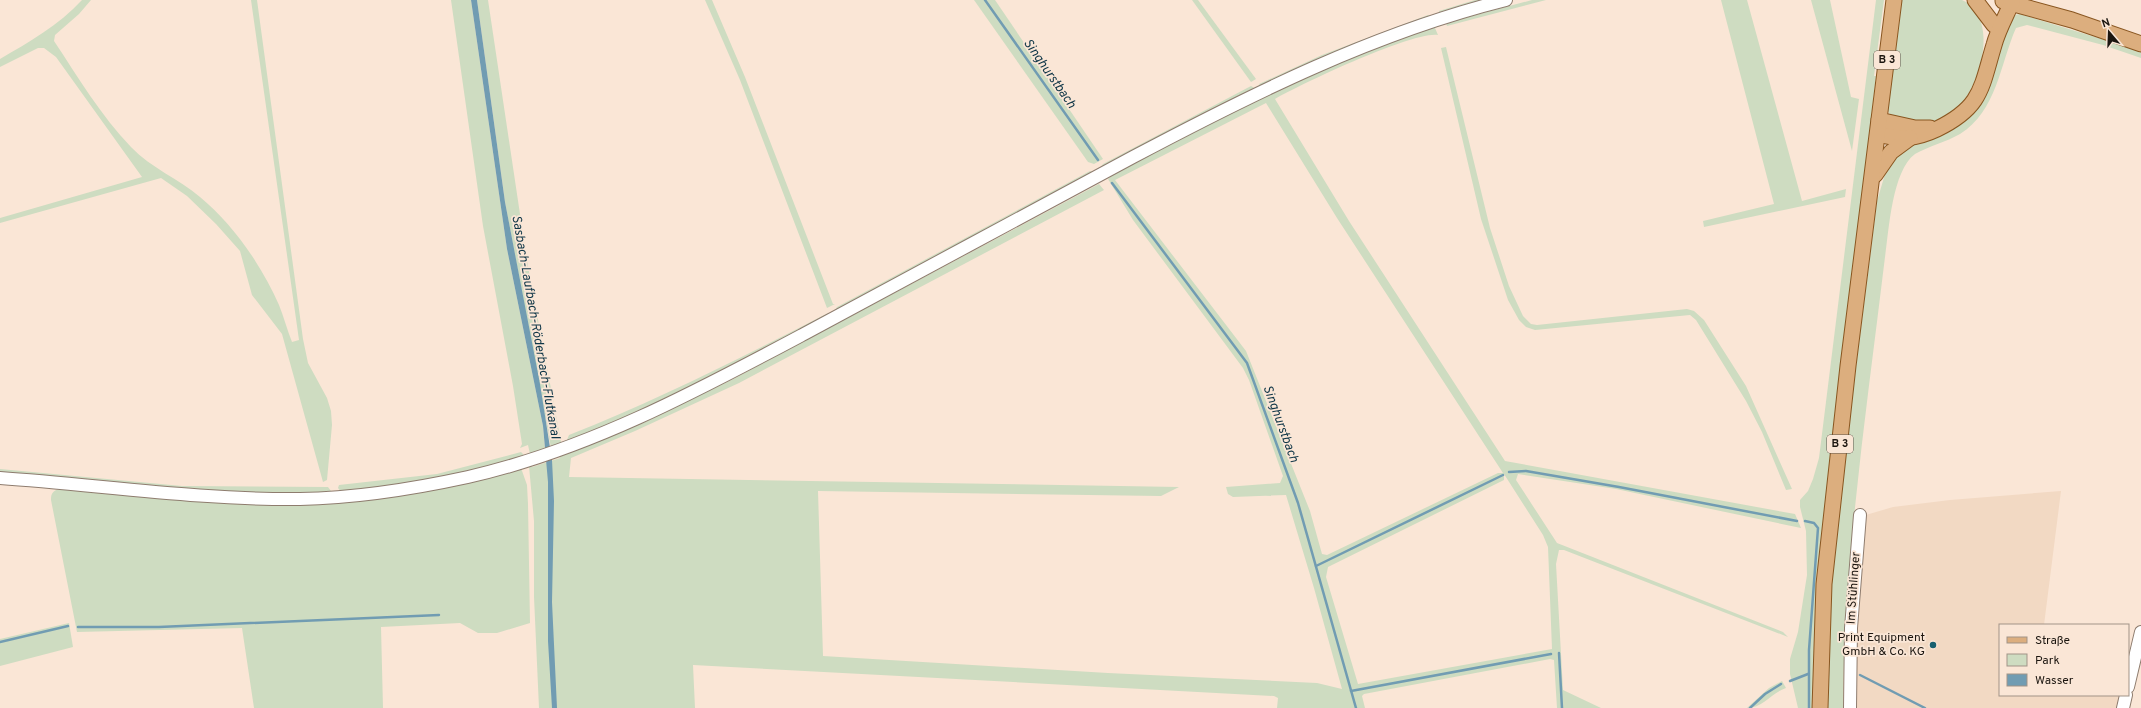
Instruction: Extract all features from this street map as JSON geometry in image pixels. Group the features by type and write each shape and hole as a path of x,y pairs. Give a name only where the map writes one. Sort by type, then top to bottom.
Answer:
{"main road":[{"name":"B 3","path":"1820,708 1824,584 1848,366 1894,0"},
{"path":"1975,0 1994,25"},
{"path":"1879,127 1900,139 1910,138 1939,128 1957,118 1971,106 1981,91 2006,1"},
{"path":"1994,44 1994,25 1998,10 2006,1"},
{"path":"2006,1 2072,20 2141,44"},
{"path":"1879,127 1939,128"},
{"path":"1871,181 1888,155 1910,138"}],"street":[{"path":"0,478 167,493 302,499 377,493 425,486 473,476 532,459 613,428 720,378 1098,175 1263,91 1376,42 1437,20 1506,0"},
{"name":"Im Stühlinger","path":"1850,708 1851,628 1860,515"},
{"path":"2129,683 2141,632"},
{"path":"2123,708 2126,696"}],"shaded area":[{"path":"2061,491 2044,624 1999,624 1999,696 2120,696 2119,708 1843,708 1843,660 1852,534 1859,517 1893,507 1950,500"}],"green space":[{"path":"82,0 91,0 79,14 55,35 54,41 100,109 131,147 147,161 200,197 224,220 246,246 272,290 281,310 292,342 299,340 251,0 257,0 303,339 308,363 327,398 331,411 332,425 327,480 323,482 282,334 252,295 240,251 216,224 187,196 161,178 0,223 0,218 142,177 56,57 44,48 38,48 0,67 0,59 54,25"},
{"path":"451,0 471,0 507,249 543,426 545,450 530,454 528,445 520,448 522,444 513,386 483,226"},
{"path":"477,0 488,0 527,261 561,442 560,445 551,448 505,202"},
{"path":"705,0 712,0 745,77 833,304 835,304 827,308 740,80"},
{"path":"974,0 995,0 1103,159 1094,164 1088,162"},
{"path":"1192,0 1198,0 1256,79 1251,82"},
{"path":"1475,0 1495,0 1442,15 1439,13 1439,11"},
{"path":"1532,0 1546,0 1447,26 1446,23"},
{"path":"1721,0 1747,0 1802,201 1846,189 1845,197 1704,227 1703,221 1774,204"},
{"path":"1811,0 1830,0 1851,97 1859,99 1852,151"},
{"path":"1876,0 1884,0 1874,76 1876,76 1868,144 1814,708 1798,708 1790,674 1790,659 1798,632 1807,575 1806,531 1800,507 1800,500 1808,491 1819,458"},
{"path":"1898,0 1962,0 1975,11 1982,27 1983,47 1980,68 1971,89 1959,106 1945,119 1928,125 1892,118 1886,103"},
{"path":"2020,14 2141,51 2141,58 2103,45 2027,25 2016,28 1996,86 1982,113 1960,134 1915,154 1907,162 1901,173 1896,187 1890,217 1864,426 1847,595 1843,708 1825,708 1832,557 1877,201 1888,164 1905,149 1958,124 2010,16"},
{"path":"1428,15 1431,17 1261,87 1259,84 1322,55"},
{"path":"1432,27 1435,28 1438,35 1425,36 1406,41 1382,50 1331,71 1275,99 1349,221 1505,461 1795,514 1801,528 1616,489 1518,474 1516,480 1557,543 1783,632 1788,637 1564,550 1559,550 1556,564 1563,690 1601,708 1557,708 1554,660 1550,659 1364,694 1362,696 1365,708 1277,708 1278,698 1274,696 693,665 695,708 539,708 534,597 534,521 529,466 531,465 532,467 560,458 559,455 643,423 735,378 1099,184 1104,190 739,383 635,431 571,458 569,477 1179,487 1161,496 818,491 823,656 1108,673 1317,683 1342,689 1286,495 1233,497 1228,494 1226,487 1280,483 1283,476 1249,380 1243,368 1133,220 1108,179 1121,169 1267,95 1398,39","holes":["1266,103 1337,218 1503,473 1498,473 1327,555 1322,554 1310,511 1246,351 1115,180","1504,474 1543,535 1548,547 1552,649 1358,684 1326,577 1328,567 1504,480"]},
{"path":"1446,47 1490,228 1509,286 1523,316 1531,324 1537,325 1687,309 1694,311 1704,320 1746,386 1792,489 1786,490 1762,432 1746,401 1696,320 1690,315 1535,330 1526,327 1519,320 1508,300 1481,219 1441,48"},
{"path":"1251,86 1256,89 1098,170 1103,164"},
{"path":"1090,171 1093,172 836,312 835,310 837,307"},
{"path":"828,313 829,314 729,371 569,442 567,440 569,435 668,393"},
{"path":"521,452 525,456 461,476 341,492 338,488 339,485 437,474"},
{"path":"521,468 527,485 530,623 497,633 478,633 460,623 381,627 383,708 254,708 242,628 77,632 51,500 52,494 59,489 258,504"},
{"path":"0,469 182,486 328,487 331,491 328,494 294,496 0,476"},
{"path":"69,623 73,647 0,666 0,639"},
{"path":"1782,681 1786,688 1776,693 1758,706 1747,708 1769,688"}],"water":[{"path":"471,0 477,0 505,202 540,384 552,460 554,501 552,602 557,708 552,708 548,641 548,482 543,426 507,249"}],"waterway":[{"name":"Singhurstbach","path":"985,0 1098,160"},
{"name":"Singhurstbach","path":"1112,183 1247,363 1298,503 1356,708"},
{"path":"1509,472 1526,471 1797,521"},
{"path":"1316,566 1503,475"},
{"path":"1805,521 1814,523 1818,528 1809,650 1809,708"},
{"path":"78,627 159,627 439,615"},
{"path":"0,642 68,626"},
{"path":"1559,653 1562,708"},
{"path":"1351,691 1551,654"},
{"path":"1790,681 1808,674"},
{"path":"1860,675 1925,708"},
{"path":"1750,708 1765,694 1781,684"}],"place":[{"name":"Print Equipment GmbH & Co. KG","path":"1933,645"}],"water label":[{"name":"Sasbach-Laufbach-Röderbach-Flutkanal","path":"535,327"}]}
